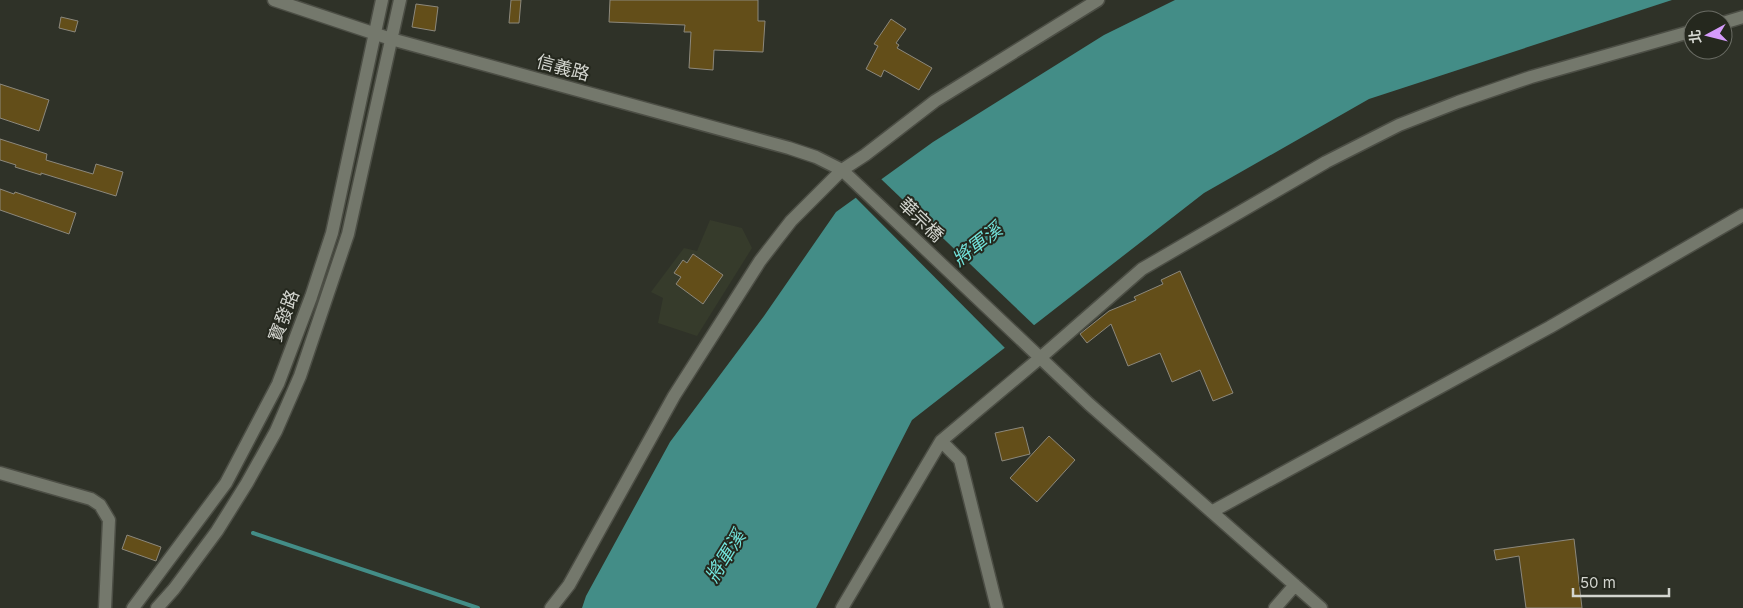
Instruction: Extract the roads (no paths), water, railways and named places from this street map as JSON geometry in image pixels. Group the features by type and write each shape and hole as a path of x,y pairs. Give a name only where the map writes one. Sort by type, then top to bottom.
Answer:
{"street":[{"name":"信義路","path":"274,0 391,39 789,148 816,157 842,170"},
{"name":"寶發路","path":"132,608 226,483 278,384 311,297 332,232 382,0"},
{"name":"寶發路","path":"157,608 174,589 217,531 237,499 276,431 300,376 348,234 400,0"},
{"path":"551,608 569,585 674,396 760,262 791,221 842,170 865,155 935,101 1098,0"},
{"path":"842,608 941,441 1142,270 1326,162 1399,125 1531,77 1683,34"},
{"name":"華宗橋","path":"842,170 1040,358 1321,608"},
{"path":"1213,512 1550,327 1743,215"},
{"path":"941,441 960,460 997,608"},
{"path":"0,473 92,499 100,506 109,520 105,608"},
{"path":"1275,608 1295,585"}],"water":[{"name":"將軍溪","path":"1175,0 1672,0 1369,99 1204,193 912,420 816,608 582,608 586,596 670,442 764,316 836,212 933,142 1104,35"}],"waterway":[{"path":"253,533 478,608"}]}
